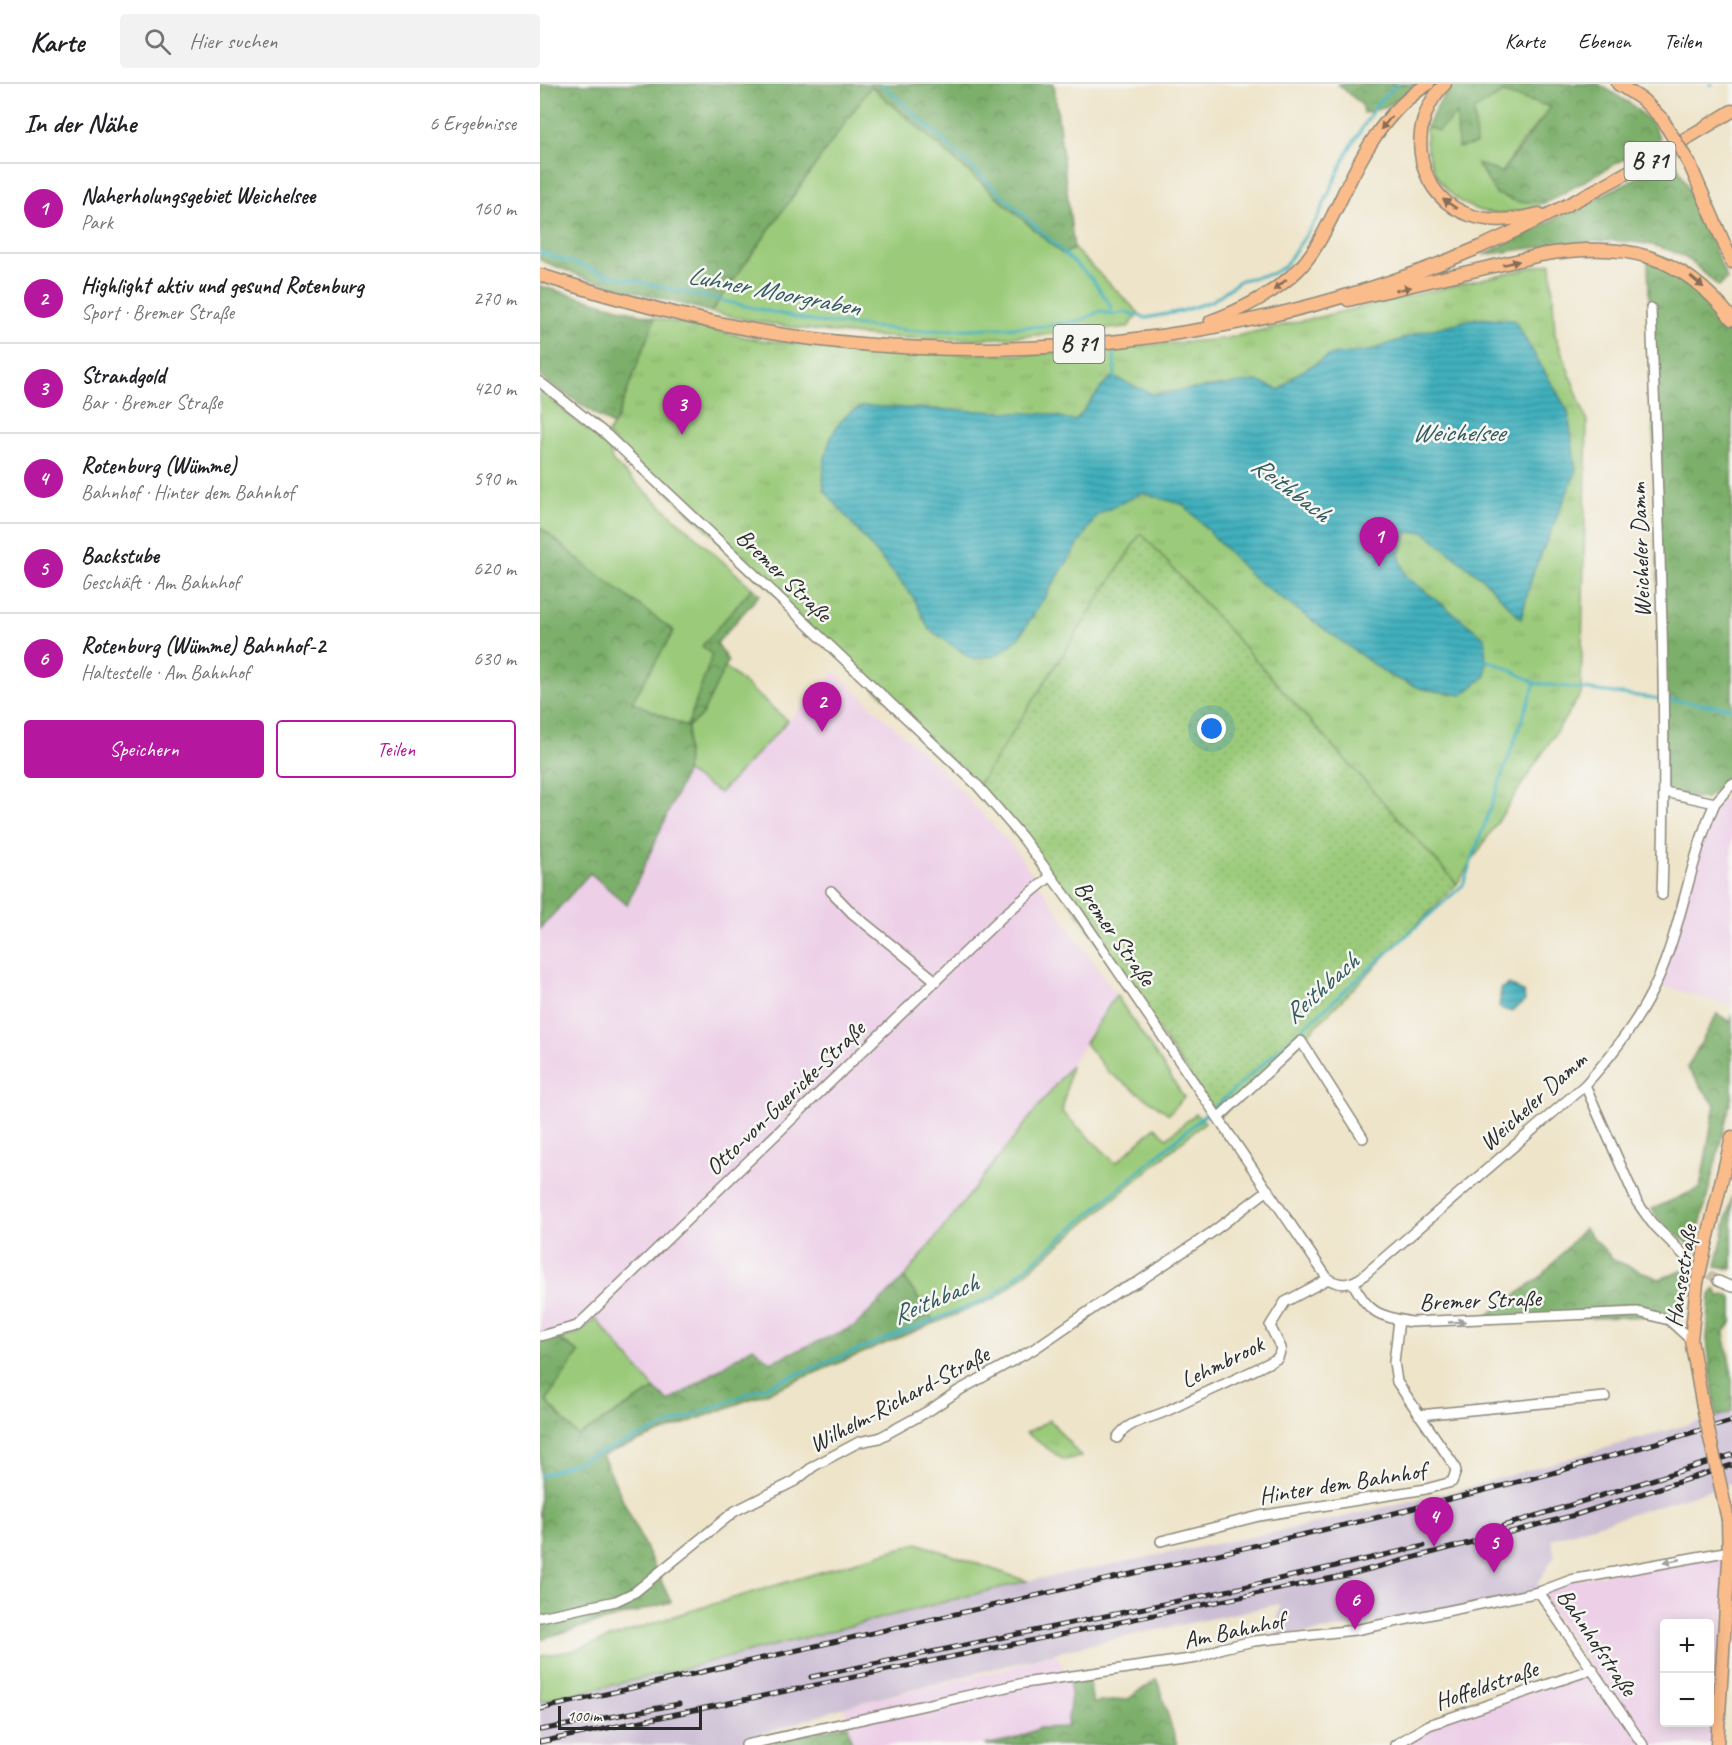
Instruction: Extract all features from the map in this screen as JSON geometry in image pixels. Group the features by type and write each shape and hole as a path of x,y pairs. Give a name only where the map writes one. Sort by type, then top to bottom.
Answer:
{"main road":[{"path":"1172,334 1239,311 1271,293 1299,269 1323,237 1362,155 1385,122 1413,94 1428,84"},
{"path":"1445,84 1427,108 1420,129 1419,143 1421,159 1430,182 1442,199 1462,213 1482,219 1505,220 1566,207"},
{"path":"1618,84 1643,100 1662,119 1690,165 1732,262"},
{"name":"B 71","path":"540,275 596,293 717,322 808,338 894,346 1033,346 1172,334 1304,306 1423,269 1472,250 1566,207 1655,159 1732,111"},
{"path":"1304,306 1365,298 1541,255 1565,251 1609,250 1651,257 1669,263 1702,286 1732,318"},
{"name":"Hansestraße","path":"1717,1745 1730,1551 1728,1520 1691,1340 1697,1283 1732,1137"}],"street":[{"name":"Weicheler Damm","path":"1651,308 1665,792 1662,895"},
{"name":"Bremer Straße","path":"540,382 607,435 978,786 1051,876 1328,1279"},
{"name":"Weicheler Damm","path":"1353,1283 1585,1084 1621,1042 1656,984 1699,844 1715,803 1732,784"},
{"path":"1665,792 1715,803"},
{"name":"Otto-von-Guericke-Straße","path":"540,1336 577,1326 1003,916 1051,876"},
{"path":"831,891 852,913 936,981"},
{"path":"1217,1116 1301,1041 1363,1138"},
{"path":"1585,1084 1637,1202 1652,1223 1687,1258"},
{"name":"Wilhelm-Richard-Straße","path":"540,1617 616,1601 635,1592 735,1511 795,1481 814,1466 859,1442 879,1438 1034,1348 1211,1233 1268,1190"},
{"path":"1328,1279 1336,1283 1353,1283"},
{"name":"Lehmbrook","path":"1117,1438 1122,1430 1142,1420 1278,1358 1281,1348 1270,1326 1285,1302 1328,1279"},
{"path":"1718,1281 1732,1287"},
{"name":"Bremer Straße","path":"1353,1283 1370,1310 1399,1320 1423,1323 1638,1312 1669,1320 1691,1340"},
{"name":"Hinter dem Bahnhof","path":"1161,1541 1259,1516 1447,1485 1455,1478 1454,1465 1401,1391 1394,1372 1399,1320"},
{"path":"1419,1415 1605,1397"},
{"name":"Am Bahnhof","path":"746,1745 1024,1683 1150,1667 1197,1658 1222,1648 1275,1637 1355,1630 1539,1592 1571,1580 1730,1551"},
{"name":"Bahnhofstraße","path":"1539,1592 1643,1745"},
{"name":"Hoffeldstraße","path":"1395,1745 1429,1725 1593,1669"}],"shaded area":[{"path":"835,672 949,778 1013,847 1116,995 1071,1065 904,1278 855,1326 770,1362 753,1347 669,1402 655,1389 576,1334 559,1339 551,1337 540,1345 540,929 590,873 627,904 686,772 720,793"},
{"path":"1732,796 1732,1006 1656,984 1715,803"},
{"path":"1732,1412 1732,1483 1551,1539 1555,1556 1538,1582 1539,1592 1413,1619 1275,1637 1280,1604 1090,1644 844,1707 730,1745 540,1745 540,1701 662,1674 1027,1581 1292,1529 1458,1490"},
{"path":"1730,1551 1717,1745 1400,1745 1429,1725 1592,1669 1539,1592 1571,1580"},
{"path":"1055,1654 1069,1677 1071,1695 1067,1727 1040,1728 1014,1739 984,1745 852,1745 844,1707 994,1672"}],"green space":[{"path":"540,84 1054,84 1074,249 1062,254 871,86 711,312 588,279 540,260"},
{"path":"1338,84 1416,84 1387,107 1364,113 1362,105"},
{"path":"1459,84 1599,84 1632,105 1652,123 1660,139 1549,201 1518,202 1496,194 1477,163 1501,173 1551,107 1503,93 1474,110 1476,144 1458,148 1457,114 1438,131 1426,127 1444,95"},
{"path":"871,86 1062,254 1074,249 1139,313 1128,327 988,338 903,338 806,329 711,312"},
{"path":"1503,93 1552,107 1521,143 1501,173 1478,164 1519,202 1549,201 1508,213 1473,208 1447,190 1430,161 1426,127"},
{"path":"1674,159 1696,204 1727,279 1719,287 1684,257 1662,248 1638,243 1612,241 1558,244 1483,255"},
{"path":"1648,262 1670,269 1711,304 1732,332 1732,776 1705,799 1665,792"},
{"path":"1551,263 1555,334 1587,421 1581,694 1457,884 1141,533 978,786 607,435 617,419 655,318 759,340 896,352 1026,355 1224,339"},
{"path":"540,286 655,318 614,426 540,377"},
{"path":"540,391 610,449 612,461 752,588 703,646 713,655 688,726 702,715 724,666 788,721 720,793 686,772 688,727 632,702 589,568 540,527"},
{"path":"540,527 589,568 674,631 632,702 687,727 712,655 702,646 752,588 760,594 717,643 728,661 702,715 688,727 686,772 627,905 590,873 540,929"},
{"path":"1141,533 1457,884 1301,1041 1218,1118 1077,911 978,786"},
{"path":"1116,995 1184,1097 1169,1114 1108,1072 1085,1043"},
{"path":"1717,1014 1731,1022 1732,1014 1732,1096 1693,1253 1687,1242 1665,1227 1652,1209 1700,1188 1715,1105 1687,1068"},
{"path":"1071,1065 1062,1112 1116,1163 1155,1127 1167,1138 1195,1114 1205,1122 996,1298 935,1323 904,1278"},
{"path":"1732,1196 1732,1269 1716,1266"},
{"path":"1584,1228 1614,1260 1659,1279 1691,1268 1684,1306 1660,1316 1480,1321 1543,1275"},
{"path":"904,1278 935,1323 769,1392 602,1455 671,1602 540,1639 540,1345 549,1339 560,1340 579,1353 546,1401 578,1436 655,1389 669,1402 753,1347 770,1362 855,1326"},
{"path":"1715,1289 1720,1297 1724,1294 1732,1297 1732,1322 1724,1333 1732,1375 1732,1412 1716,1417 1707,1339 1710,1295"},
{"path":"596,1319 655,1389 578,1436 546,1401 579,1353 559,1339 576,1334"},
{"path":"1050,1420 1081,1457 1064,1460 1026,1433"},
{"path":"917,1543 1027,1581 662,1674 540,1701 540,1656 572,1651 677,1615"},
{"path":"1087,1673 1093,1703 1128,1699 1157,1679 1177,1745 984,1745 1014,1739 1040,1728 1067,1727 1071,1695 1069,1677"},
{"path":"848,1725 852,1745 772,1745 776,1741"}],"water":[{"name":"Weichelsee","path":"1476,318 1514,320 1568,411 1576,472 1533,573 1521,619 1484,580 1424,532 1407,533 1399,555 1406,576 1485,638 1486,676 1462,695 1422,689 1390,676 1253,578 1184,505 1142,493 1097,515 1018,639 996,656 972,659 929,629 913,597 824,490 824,465 830,440 843,419 852,411 864,406 1049,414 1075,421 1098,391 1113,377 1153,394 1257,381 1280,390 1295,375 1330,355 1369,351 1421,332"},
{"path":"1509,984 1524,993 1525,1001 1510,1011 1499,1007 1501,989"}],"waterway":[{"path":"882,84 1093,280 1110,305 1112,315"},
{"name":"Luhner Moorgraben","path":"540,252 609,275 816,322 916,331 1047,326 1082,320 1100,311 1112,315 1125,312 1146,318 1182,311 1212,301 1241,280 1271,274 1284,267 1317,219 1348,151 1377,104 1397,84"},
{"name":"Reithbach","path":"1114,351 1115,379"},
{"name":"Reithbach","path":"540,1476 992,1297 1226,1097 1463,885 1535,683 1486,660"},
{"path":"1535,683 1732,708"}],"tunnel":[{"path":"1687,1258 1718,1281"}],"railway":[{"path":"540,1709 1375,1518 1549,1474 1732,1421"},
{"path":"1503,1526 1732,1455"},
{"path":"540,1742 1347,1575 1575,1515 1732,1465"},
{"path":"811,1677 1226,1591 1424,1546"},
{"path":"540,1730 679,1704"}],"place":[{"name":"Strandgold","path":"682,435"},
{"name":"Naherholungsgebiet Weichelsee","path":"1379,567"},
{"name":"Highlight aktiv und gesund Rotenburg","path":"822,732"},
{"name":"Rotenburg (Wümme)","path":"1434,1547"},
{"name":"Backstube","path":"1494,1573"},
{"name":"Rotenburg (Wümme) Bahnhof-2","path":"1355,1630"}]}
